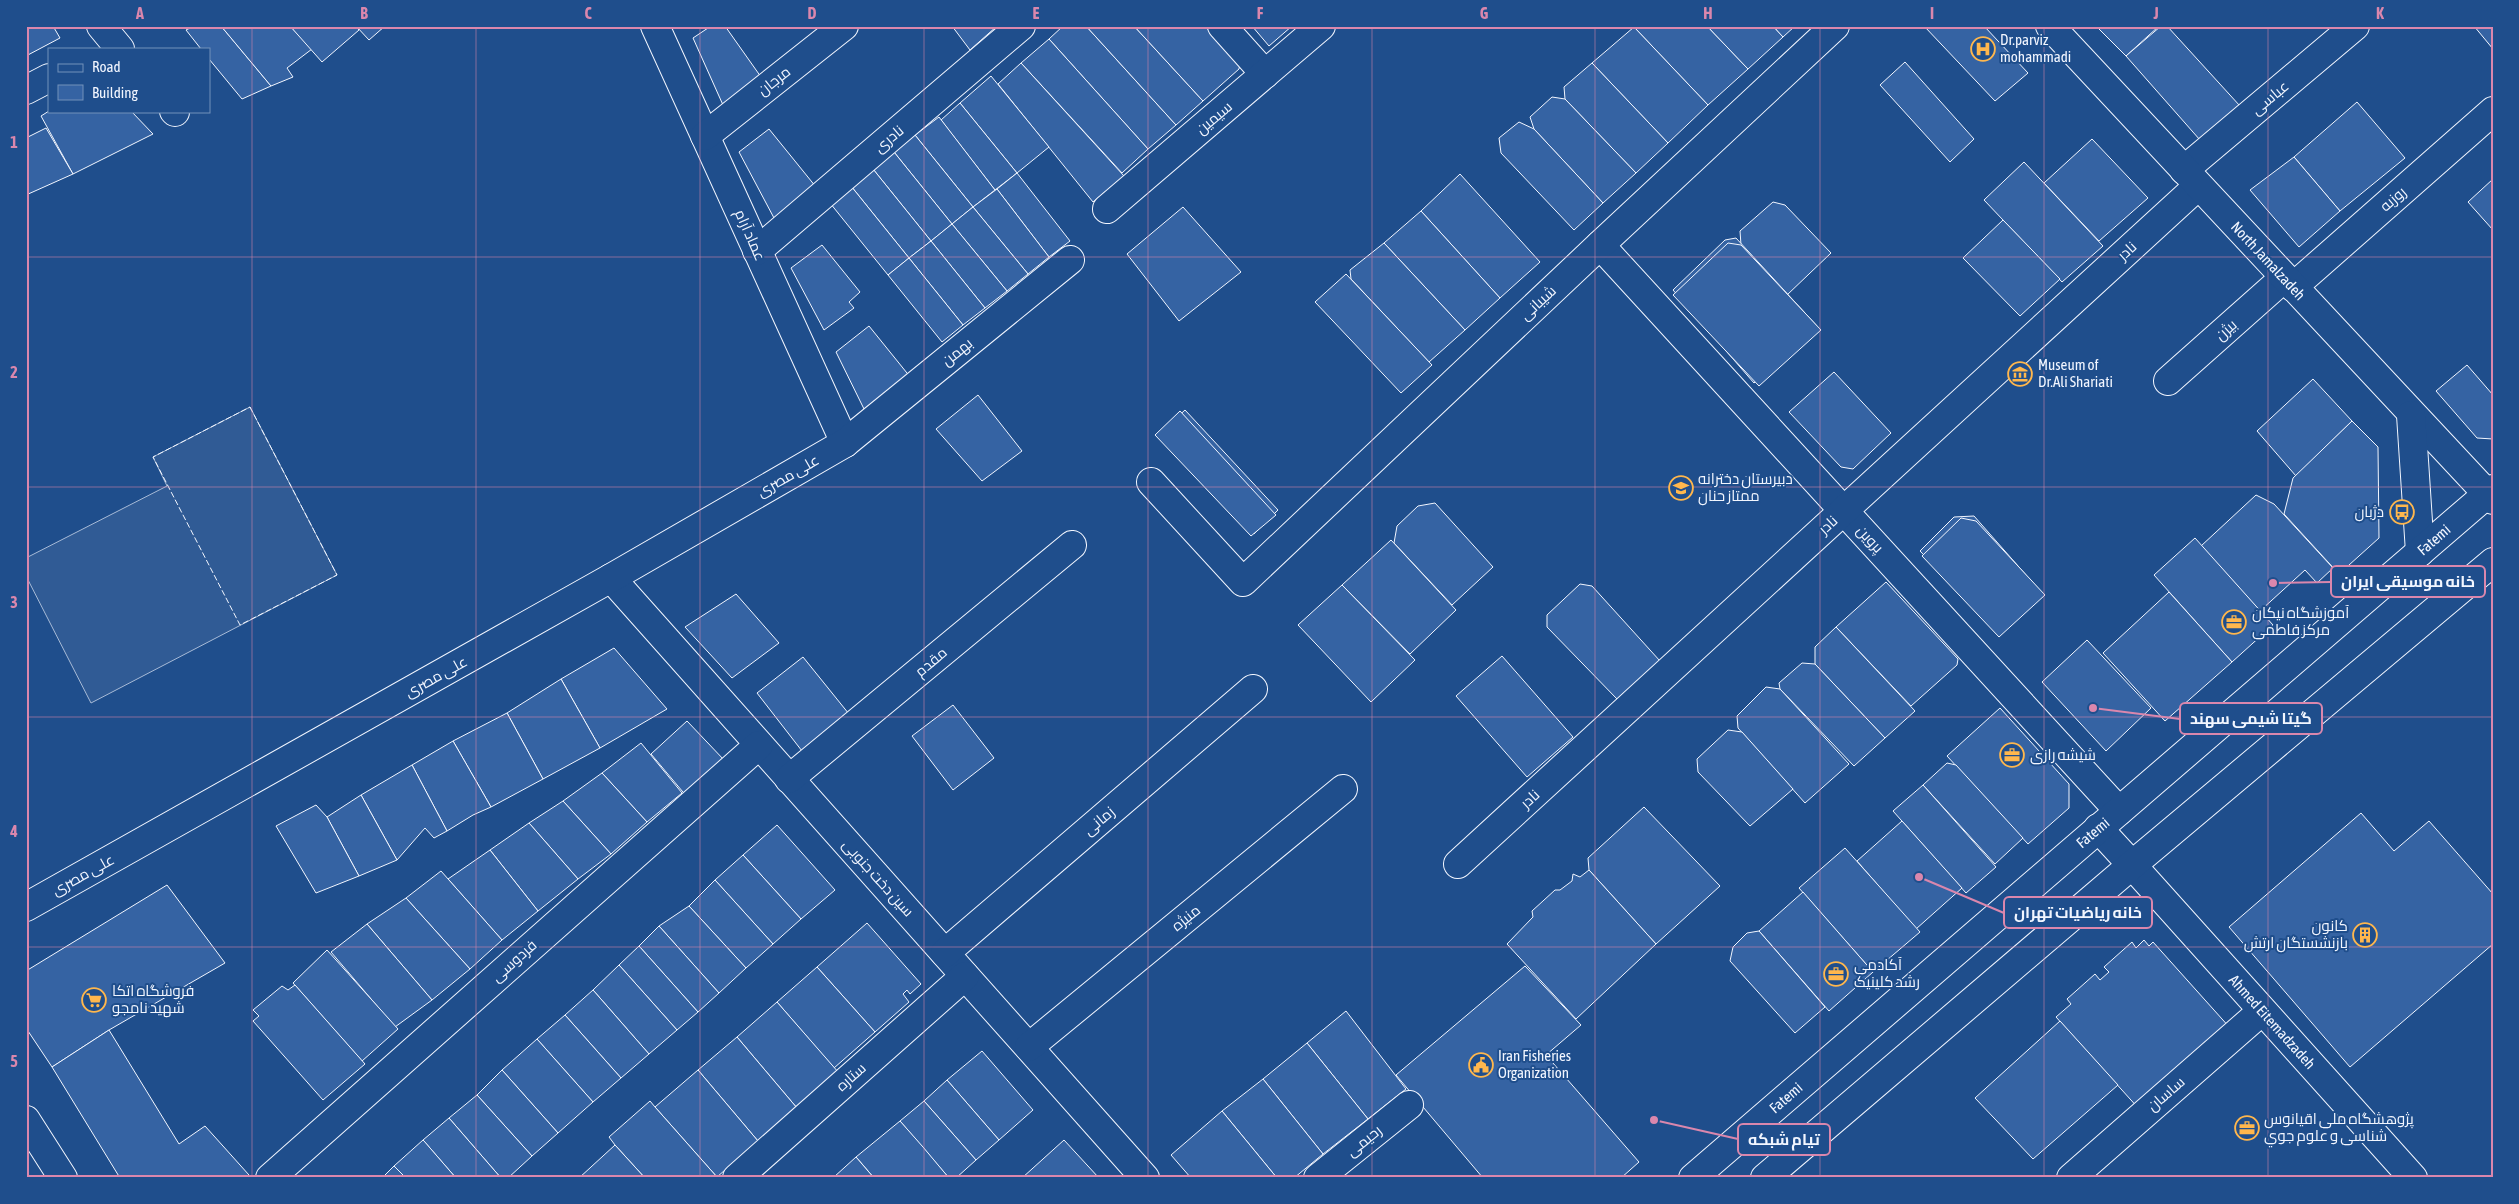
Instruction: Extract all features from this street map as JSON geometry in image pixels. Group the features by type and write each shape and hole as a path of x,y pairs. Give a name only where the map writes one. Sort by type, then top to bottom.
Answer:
{"street":[{"name":"عماد آرام","path":"655,26 845,443"},
{"name":"مرجان","path":"705,136 844,26"},
{"name":"نادری","path":"757,251 1021,26"},
{"path":"1222,26 1265,74"},
{"name":"سیمین","path":"1107,209 1321,26"},
{"name":"شیبانی","path":"1152,482 1243,582 1835,26"},
{"name":"North Jamalzadeh","path":"2050,26 2411,414 2491,495"},
{"name":"عباسی","path":"2191,178 2355,26"},
{"path":"26,90 48,79"},
{"name":"روزبه","path":"2289,282 2493,111"},
{"name":"نادر","path":"1458,864 1844,511 2191,178"},
{"name":"پروین","path":"1600,245 2119,811"},
{"name":"بهمن","path":"845,443 1070,260"},
{"name":"بیژن","path":"2168,382 2289,282"},
{"path":"2411,414 2420,552"},
{"name":"علی مصری","path":"26,907 611,578 845,443"},
{"name":"Fatemi","path":"1693,1178 2420,552 2491,495"},
{"name":"مقدم","path":"789,779 1072,545"},
{"path":"1765,1178 2132,865 2493,562"},
{"name":"سین دخت جنوبی","path":"611,578 1145,1178"},
{"name":"زمانی","path":"944,953 1253,689"},
{"name":"فردوسی","path":"270,1178 759,745"},
{"name":"منیژه","path":"1029,1048 1343,789"},
{"name":"Ahmed Eitemadzadeh","path":"2098,828 2413,1178"},
{"name":"ستاره","path":"737,1178 965,976"},
{"name":"ساسان","path":"2071,1178 2262,1011"},
{"name":"رحیمی","path":"1318,1178 1409,1105"},
{"path":"26,1120 63,1178"}],"shaded area":[{"path":"250,407 337,575 91,703 26,576 26,558 167,486 153,457"}],"building":[{"path":"26,26 53,26 60,38 26,56"},
{"path":"194,26 221,26 271,86 242,99 210,60 210,48 200,48 186,30"},
{"path":"221,26 290,26 312,49 287,68 293,77 271,86"},
{"path":"290,26 356,26 359,30 322,62"},
{"path":"356,26 385,26 369,40"},
{"path":"711,26 725,26 761,77 723,105 693,38"},
{"path":"952,26 997,26 970,50"},
{"path":"1063,26 1086,26 1176,125 1148,149 1049,39"},
{"path":"1086,26 1134,26 1203,101 1176,125"},
{"path":"1134,26 1205,26 1240,64 1239,69 1203,101"},
{"path":"1252,26 1292,26 1269,46"},
{"path":"1707,26 1748,69 1708,105 1634,27"},
{"path":"1707,26 1773,26 1783,37 1748,69"},
{"path":"1773,26 1795,26 1783,37"},
{"path":"1924,26 1984,26 2028,73 1995,101"},
{"path":"2096,26 2159,26 2126,56"},
{"path":"2161,26 2167,26 2240,106 2200,140 2126,56"},
{"path":"2474,26 2493,26 2493,49"},
{"path":"1634,27 1708,105 1668,143 1592,63"},
{"path":"1049,39 1148,149 1122,173 1021,63"},
{"path":"1905,62 1974,139 1950,162 1880,85"},
{"path":"1021,63 1124,176 1093,202 998,84"},
{"path":"1592,63 1668,143 1636,173 1565,99 1564,87"},
{"path":"991,76 1049,147 1017,173 960,103"},
{"path":"1552,97 1565,99 1636,173 1603,203 1534,129 1530,117"},
{"path":"2357,102 2405,158 2340,211 2294,157"},
{"path":"960,103 1017,173 995,190 941,120"},
{"path":"48,112 132,112 153,134 73,174 41,116"},
{"path":"939,117 995,190 973,207 915,135"},
{"path":"1519,122 1534,129 1603,203 1574,230 1501,153 1499,138"},
{"path":"46,128 73,174 26,195 26,138"},
{"path":"769,129 816,187 774,218 739,152"},
{"path":"915,135 973,207 952,224 894,152"},
{"path":"2092,139 2148,198 2099,241 2044,183"},
{"path":"894,152 952,224 931,241 873,169"},
{"path":"2294,157 2340,211 2299,247 2250,190"},
{"path":"2024,162 2103,246 2062,282 1984,200"},
{"path":"873,169 931,241 909,258 851,186"},
{"path":"1017,173 1070,241 1049,257 997,189"},
{"path":"1460,174 1540,262 1500,298 1421,211"},
{"path":"2493,179 2493,230 2468,202"},
{"path":"851,186 909,258 888,275 830,203"},
{"path":"997,189 1049,257 1028,274 973,207"},
{"path":"1773,202 1785,205 1831,253 1787,295 1741,245 1740,231"},
{"path":"973,207 1028,274 1007,291 952,224"},
{"path":"1183,207 1241,272 1179,321 1127,254"},
{"path":"1421,211 1500,298 1465,330 1384,243"},
{"path":"2003,220 2060,279 2020,316 1963,258"},
{"path":"952,224 1007,291 985,308 931,241"},
{"path":"1736,238 1817,326 1754,383 1673,290 1725,240"},
{"path":"931,241 985,308 963,325 909,258"},
{"path":"1384,243 1465,330 1429,362 1351,279 1350,270"},
{"path":"1728,243 1741,245 1821,330 1759,386 1673,295"},
{"path":"822,245 860,292 849,302 854,308 824,330 791,268"},
{"path":"909,258 963,325 942,342 888,275"},
{"path":"1346,274 1432,365 1401,393 1315,302"},
{"path":"869,326 911,378 865,411 836,352"},
{"path":"2467,365 2493,395 2493,439 2477,438 2436,391"},
{"path":"1834,372 1891,433 1853,469 1841,467 1789,412"},
{"path":"2313,379 2352,421 2296,476 2257,431"},
{"path":"978,395 1022,451 982,481 936,429"},
{"path":"1185,410 1278,510 1254,534 1158,435"},
{"path":"1180,411 1276,515 1251,536 1155,435"},
{"path":"2352,421 2378,447 2379,538 2339,574 2284,514 2293,478"},
{"path":"2256,495 2274,504 2333,568 2317,583 2305,570 2260,611 2201,546"},
{"path":"1435,503 1493,567 1452,605 1394,543 1397,526 1418,506"},
{"path":"1974,516 2041,592 1999,632 1920,551 1954,517"},
{"path":"1961,518 1976,521 2045,595 1999,637 1922,556"},
{"path":"2195,538 2273,625 2232,662 2154,575"},
{"path":"1391,540 1456,610 1410,654 1342,585"},
{"path":"1886,582 1958,659 1957,665 1911,706 1836,627"},
{"path":"1580,584 1592,586 1660,661 1617,699 1547,627 1547,615"},
{"path":"1342,585 1415,660 1371,702 1298,625"},
{"path":"2169,592 2232,662 2165,721 2103,653"},
{"path":"736,594 779,643 732,678 685,627"},
{"path":"1836,627 1915,711 1885,738 1815,664 1815,647"},
{"path":"2087,640 2151,708 2106,751 2042,682"},
{"path":"614,648 667,709 600,748 561,679"},
{"path":"1502,656 1573,737 1527,777 1456,696"},
{"path":"803,657 849,714 802,751 757,693"},
{"path":"1802,663 1815,664 1885,738 1854,766 1780,689 1779,683"},
{"path":"561,679 600,748 543,779 507,713"},
{"path":"1766,687 1780,689 1849,764 1805,803 1738,728 1737,716"},
{"path":"953,705 994,758 953,790 912,736"},
{"path":"2000,708 2069,784 2069,808 2028,844 1947,756"},
{"path":"507,713 543,779 491,807 453,741"},
{"path":"687,721 725,761 688,798 651,754"},
{"path":"1728,730 1742,732 1793,789 1750,826 1698,772 1697,759"},
{"path":"453,741 491,807 473,815 447,831 412,765"},
{"path":"641,743 682,793 647,822 602,773"},
{"path":"1947,763 1956,765 2023,838 1995,864 1923,785"},
{"path":"412,765 447,831 434,838 425,828 397,860 361,795"},
{"path":"602,773 647,822 611,854 563,801"},
{"path":"1923,785 1996,867 1966,893 1893,811"},
{"path":"361,795 397,860 359,876 327,817"},
{"path":"563,801 611,854 578,879 529,823"},
{"path":"316,805 327,817 359,876 316,893 276,826"},
{"path":"1644,807 1720,886 1656,944 1589,870 1588,858"},
{"name":"کانون بازنشستگان ارتش","path":"2361,813 2394,851 2429,821 2493,894 2493,944 2350,1067 2229,927"},
{"path":"1902,821 1962,888 1916,929 1857,861"},
{"path":"529,823 578,879 538,911 490,850"},
{"path":"777,825 835,890 801,919 743,855"},
{"path":"1845,848 1920,932 1873,972 1799,888"},
{"path":"490,850 538,911 502,940 448,879"},
{"path":"743,855 801,919 773,944 715,880"},
{"path":"1589,870 1656,944 1576,1019 1507,944 1533,917 1532,911 1555,890 1560,890 1572,881 1573,874 1580,877"},
{"path":"441,871 502,940 470,969 406,898"},
{"path":"715,880 773,944 746,968 689,906"},
{"name":"فروشگاه اتکا شهید نامجو","path":"167,885 225,963 109,1030 52,1067 26,1028 26,971"},
{"path":"1803,892 1873,972 1829,1011 1759,931"},
{"path":"406,898 470,969 432,1000 367,924"},
{"path":"689,906 746,968 719,993 659,926"},
{"path":"867,923 921,984 910,994 907,990 903,994 909,1002 875,1032 817,967"},
{"path":"367,924 432,1000 395,1027 331,952"},
{"path":"659,926 719,993 698,1012 639,946"},
{"path":"1759,931 1825,1007 1795,1033 1730,961 1733,947 1747,933"},
{"path":"2144,940 2149,946 2153,942 2231,1029 2140,1110 2056,1017 2071,1004 2067,999 2095,974 2100,980 2109,972 2104,967 2132,942 2136,948"},
{"path":"639,946 698,1012 677,1030 619,965"},
{"path":"327,950 398,1029 362,1061 293,983"},
{"path":"619,965 677,1030 649,1054 593,990"},
{"name":"Iran Fisheries Organization","path":"1525,966 1581,1025 1546,1055 1639,1162 1621,1178 1483,1178 1396,1075"},
{"path":"817,967 875,1032 834,1068 777,1002"},
{"path":"295,985 365,1064 323,1100 253,1021 259,1016 253,1010 282,986 288,990"},
{"path":"593,990 649,1054 621,1078 565,1015"},
{"path":"777,1002 839,1073 797,1108 737,1037"},
{"path":"1346,1011 1406,1089 1368,1119 1307,1043"},
{"path":"565,1015 621,1078 593,1102 537,1039"},
{"path":"2060,1021 2118,1085 2033,1159 1975,1098"},
{"path":"109,1030 179,1144 205,1126 249,1175 245,1178 120,1178 52,1067"},
{"path":"737,1037 797,1108 758,1141 698,1070"},
{"path":"537,1039 593,1102 558,1133 502,1070"},
{"path":"1307,1043 1368,1119 1323,1154 1263,1079"},
{"path":"982,1051 1033,1110 999,1140 947,1080"},
{"path":"502,1070 558,1133 532,1156 477,1095"},
{"path":"698,1070 758,1141 717,1177 655,1107"},
{"path":"1263,1079 1323,1154 1294,1178 1277,1178 1222,1111"},
{"path":"947,1080 999,1140 976,1160 924,1101"},
{"path":"477,1095 532,1156 508,1178 501,1178 449,1118"},
{"path":"650,1101 717,1177 645,1178 615,1145 609,1137"},
{"path":"924,1101 976,1160 956,1178 949,1178 900,1121"},
{"path":"1222,1111 1277,1178 1191,1178 1171,1155"},
{"path":"449,1118 501,1178 456,1178 423,1140"},
{"path":"900,1121 949,1178 874,1178 856,1157"},
{"path":"423,1140 456,1178 406,1178 394,1166"},
{"path":"1064,1140 1099,1178 1022,1178"},
{"path":"615,1145 645,1178 579,1178"},
{"path":"856,1157 874,1178 834,1178 834,1177"},
{"path":"394,1166 406,1178 382,1178"}],"fence":[{"path":"250,407 337,575 240,625 153,457 250,407"}],"place":[{"name":"Dr.parviz mohammadi","path":"1983,49"},
{"name":"Museum of Dr.Ali Shariati","path":"2020,374"},
{"name":"دبیرستان دخترانه ممتاز حنان","path":"1681,488"},
{"name":"دژبان","path":"2402,512"},
{"name":"خانه موسیقی ایران","path":"2273,583"},
{"name":"آموزشگاه نیکان مرکز فاطمی","path":"2234,622"},
{"name":"گیتا شیمی سهند","path":"2093,708"},
{"name":"شیشه رازی","path":"2012,755"},
{"name":"خانه ریاضیات تهران","path":"1919,877"},
{"name":"کانون بازنشستگان ارتش","path":"2365,935"},
{"name":"آکادمی رشد کلینیک","path":"1836,974"},
{"name":"فروشگاه اتکا شهید نامجو","path":"94,1000"},
{"name":"Iran Fisheries Organization","path":"1481,1065"},
{"name":"تیام شبکه","path":"1654,1120"},
{"name":"پژوهشگاه ملی اقیانوس شناسی و علوم جوي","path":"2247,1128"}]}
